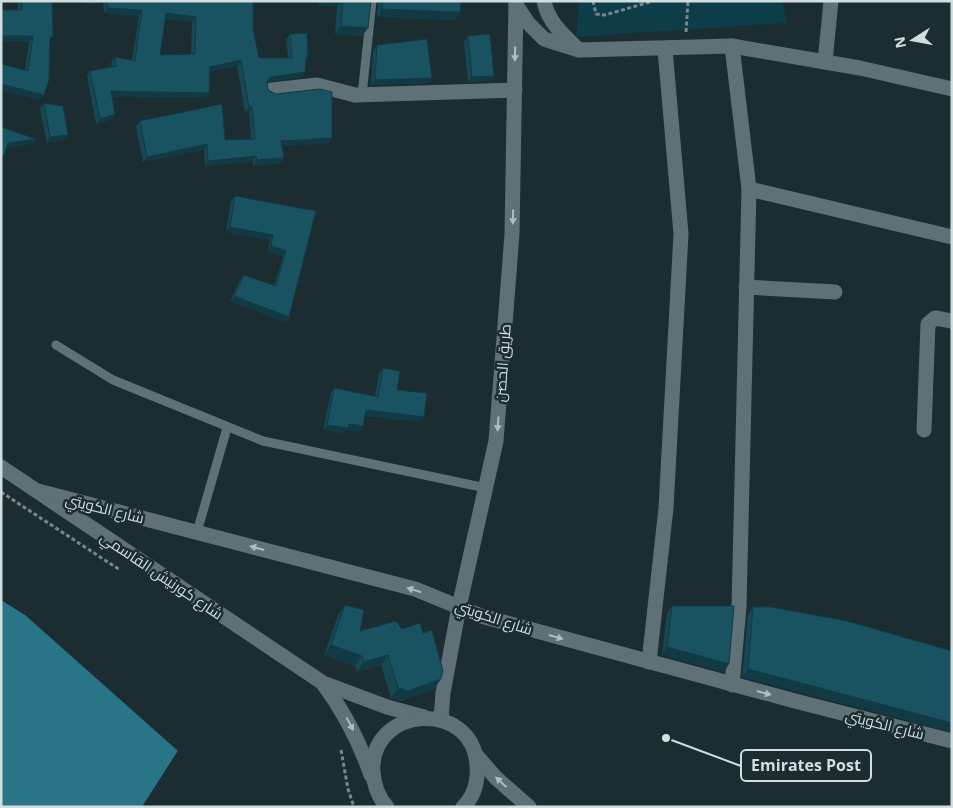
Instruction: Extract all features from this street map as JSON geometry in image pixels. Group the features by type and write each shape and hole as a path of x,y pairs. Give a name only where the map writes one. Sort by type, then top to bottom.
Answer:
{"street":[{"path":"544,1 546,9 558,31 579,50"},
{"path":"825,62 831,1"},
{"path":"516,3 528,22 544,38 579,50 732,46 825,62 952,90"},
{"name":"طريق الحصن","path":"441,720 443,693 496,441 512,234 516,3"},
{"path":"732,46 749,189 739,606 732,685"},
{"path":"649,662 666,508 681,234 665,49"},
{"path":"272,90 317,85 362,95 515,90"},
{"path":"749,189 952,238"},
{"path":"746,287 835,292"},
{"path":"924,430 928,327 930,321 935,318 952,321"},
{"name":"شارع كورنيش القاسمي","path":"1,467 323,684 387,707 441,720"},
{"name":"شارع الكويتي","path":"38,491 415,589 481,616 732,685 952,741"},
{"name":"شارع كورنيش القاسمي","path":"323,684 343,710 359,740 381,801 387,807"},
{"path":"374,783 372,764 378,746 390,731 406,721 424,717"},
{"path":"441,720 457,727 469,739 476,755 496,778 529,807"},
{"path":"464,807 469,802 478,779 476,755"}],"lane":[{"path":"362,95 372,1"},
{"path":"56,345 113,380 227,428 263,441 486,488"},
{"path":"197,532 227,428"}],"path":[{"path":"593,1 596,14 605,15 653,1"},
{"path":"685,48 688,1"},
{"path":"1,492 128,575"},
{"path":"340,744 348,790 354,807"}],"shaded area":[{"path":"579,1 782,1 787,23 576,37"},
{"path":"1,600 25,615 178,751 142,807 1,807"}],"pier":[{"path":"179,749 180,752 145,807 142,807"}],"building":[{"path":"22,1 52,1 53,37 50,37 49,80 44,95 1,84 1,64 28,71 33,36 1,36 2,10 22,10"},
{"path":"107,1 253,1 253,29 259,58 292,58 290,34 307,33 308,57 306,57 305,72 271,77 267,81 268,90 276,94 320,89 332,92 332,138 281,141 284,158 257,160 256,156 208,161 207,144 147,157 140,121 222,104 225,140 255,139 252,107 249,107 241,60 210,67 209,93 111,91 115,114 100,119 90,71 116,66 115,57 135,61 142,10 108,8","holes":["166,13 196,17 195,54 160,55"]},
{"path":"343,1 371,1 368,28 341,26"},
{"path":"383,1 461,1 460,12 382,9"},
{"path":"490,34 494,76 472,77 468,36"},
{"path":"427,39 432,78 375,80 377,45"},
{"path":"44,103 63,106 68,135 50,137"},
{"path":"1,127 36,139 8,143 4,156 1,155"},
{"path":"235,196 316,211 289,317 234,296 244,275 276,286 286,251 271,246 273,235 230,227"},
{"path":"383,368 400,371 397,390 427,393 424,417 366,410 363,426 349,424 348,428 327,425 334,388 378,397"},
{"path":"345,605 364,610 360,631 396,621 402,629 420,623 423,633 432,630 443,671 441,679 408,691 398,688 388,655 364,662 362,656 331,645"},
{"path":"672,606 734,606 729,664 667,647"},
{"path":"753,607 771,607 847,621 952,651 952,723 748,669"}],"place":[{"name":"Emirates Post","path":"666,738"}]}
